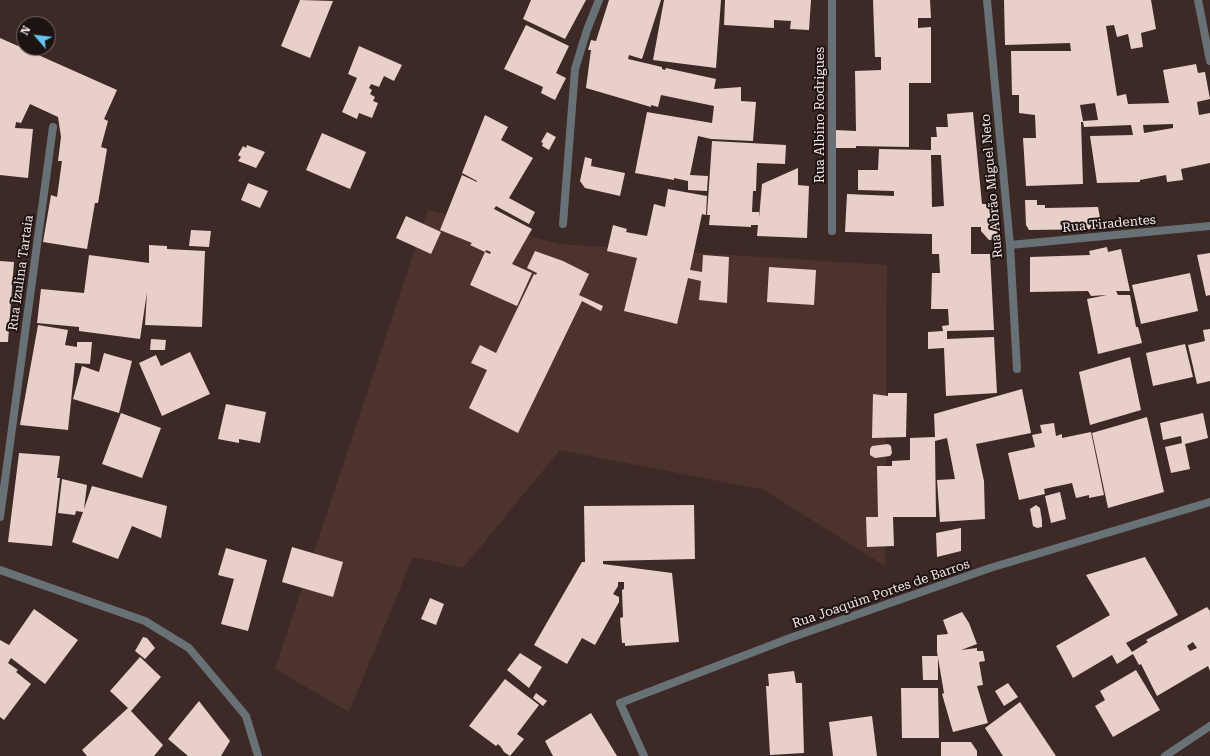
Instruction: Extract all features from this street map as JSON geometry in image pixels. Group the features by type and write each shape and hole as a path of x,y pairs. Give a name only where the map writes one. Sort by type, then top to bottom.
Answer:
{"street":[{"path":"563,224 575,69 586,30 599,0"},
{"name":"Rua Albino Rodrigues","path":"832,0 832,231"},
{"name":"Rua Abrão Miguel Neto","path":"987,0 1010,245 1017,369"},
{"path":"1198,0 1210,61"},
{"name":"Rua Izulina Tartaia","path":"0,517 53,127"},
{"name":"Rua Tiradentes","path":"1010,245 1210,226"},
{"name":"Rua Joaquim Portes de Barros","path":"644,756 620,703 790,638 990,568 1210,502"},
{"path":"0,570 145,621 189,648 246,716 258,756"},
{"path":"1165,756 1210,726"}],"shaded area":[{"path":"428,210 559,244 887,265 885,566 764,490 560,450 463,568 413,557 349,712 275,669"}],"building":[{"path":"300,0 333,1 310,58 281,46"},
{"path":"531,0 586,0 565,39 523,19"},
{"path":"609,0 661,0 642,59 629,55 628,59 662,67 662,69 665,70 666,68 716,79 714,89 741,87 741,101 756,102 753,141 711,139 698,136 690,175 708,176 707,191 688,190 688,181 635,173 647,112 712,123 714,106 661,95 658,107 651,105 651,107 586,88 591,50 588,50 591,40 596,41"},
{"path":"664,0 721,0 716,68 653,60"},
{"path":"725,0 811,0 809,30 790,29 791,21 774,20 774,28 724,25"},
{"path":"873,0 930,0 931,18 918,18 918,28 931,27 931,83 909,83 909,147 856,146 856,148 835,148 835,130 856,131 855,71 881,70 881,57 875,57"},
{"path":"1004,0 1151,0 1156,29 1141,33 1143,47 1131,49 1128,34 1117,37 1114,25 1106,26 1117,96 1126,94 1128,104 1169,103 1163,70 1196,64 1198,73 1205,72 1210,99 1197,102 1199,115 1210,113 1210,163 1181,169 1183,180 1167,182 1166,175 1140,180 1140,182 1097,183 1090,136 1133,135 1131,125 1084,127 1083,122 1081,122 1083,184 1026,186 1023,138 1036,138 1035,115 1019,113 1019,95 1012,95 1011,51 1071,51 1070,43 1005,45","holes":["1095,103 1098,120 1083,121 1080,105","1173,124 1173,128 1144,133 1143,125"]},
{"path":"526,25 569,46 556,73 566,78 555,100 541,93 543,87 504,69"},
{"path":"0,38 16,45 16,56 40,56 117,90 104,119 108,121 101,147 107,149 98,203 95,203 87,249 43,242 51,195 57,197 62,161 58,161 61,137 58,117 30,104 21,123 16,122 15,128 33,129 28,178 0,175"},
{"path":"359,46 402,65 394,81 384,76 379,87 371,84 369,88 372,90 370,94 375,97 373,101 378,103 372,118 359,113 357,119 342,112 357,78 348,74"},
{"path":"973,112 982,204 995,204 998,239 989,240 981,231 981,227 971,227 971,254 990,254 994,330 947,331 947,339 994,337 997,393 946,396 944,348 928,349 928,332 943,331 942,326 949,325 948,309 931,309 932,273 940,273 939,254 932,254 932,234 845,232 847,194 894,196 894,191 858,190 858,170 878,170 879,149 931,150 931,137 937,137 936,127 948,127 947,114","holes":["931,155 941,155 944,206 932,207"]},
{"path":"485,115 508,127 501,140 533,158 509,198 535,212 529,224 496,206 494,209 532,229 512,264 532,273 517,306 470,285 485,252 470,245 472,243 440,230 462,175 477,182 462,173","holes":["486,250 491,252 490,254 485,252"]},
{"path":"547,132 556,137 549,150 542,146 543,143 541,142"},
{"path":"322,133 366,152 350,189 306,170"},
{"path":"712,141 786,145 785,164 757,163 756,191 753,191 752,212 759,212 759,218 762,184 798,168 798,185 809,186 807,238 757,236 758,225 751,225 751,227 709,225 710,215 707,215"},
{"path":"247,145 265,152 256,168 238,161 241,157 238,155 243,146 246,148"},
{"path":"585,157 592,159 591,166 625,173 620,196 585,188 580,181"},
{"path":"248,183 268,191 260,208 241,200"},
{"path":"668,189 707,196 706,215 702,214 690,270 702,272 703,255 729,257 727,303 699,300 701,281 688,278 677,324 624,311 637,258 607,251 613,225 627,229 626,232 647,236 654,204 665,207"},
{"path":"1025,200 1037,200 1037,205 1045,205 1045,208 1098,207 1102,229 1029,230 1026,225"},
{"path":"406,216 441,232 431,254 396,238"},
{"path":"191,230 211,231 209,247 189,246"},
{"path":"149,245 167,246 167,249 205,251 202,327 145,325 147,292 140,339 79,331 79,327 37,323 41,289 84,293 89,255 149,263"},
{"path":"1107,247 1108,252 1121,249 1130,291 1116,291 1118,295 1130,295 1136,327 1138,327 1142,343 1098,354 1087,299 1107,295 1091,296 1088,291 1030,292 1030,257 1090,255 1089,251"},
{"path":"535,251 563,261 589,274 579,295 603,306 601,311 582,301 518,433 469,408 487,370 471,363 480,345 496,353 534,274 536,275 537,273 527,268"},
{"path":"1210,253 1210,295 1206,296 1197,255"},
{"path":"0,261 14,262 8,342 0,342"},
{"path":"769,267 816,270 814,305 767,302"},
{"path":"1190,273 1198,311 1141,324 1132,285"},
{"path":"38,325 68,330 65,345 77,347 77,342 92,342 90,364 75,363 68,430 20,425"},
{"path":"1210,329 1210,381 1197,384 1188,345 1205,341 1203,330"},
{"path":"151,339 166,340 165,350 150,350"},
{"path":"1185,344 1193,377 1153,386 1146,353"},
{"path":"190,352 210,394 162,416 139,363 156,355 161,366"},
{"path":"104,353 132,361 119,413 73,399 82,366 99,372"},
{"path":"1130,357 1141,410 1090,425 1079,372"},
{"path":"1022,389 1031,433 976,444 984,481 985,519 940,522 937,480 955,479 947,438 935,441 936,517 893,517 894,546 867,547 866,517 878,517 877,466 892,466 892,461 910,460 910,438 935,437 934,414"},
{"path":"888,393 907,393 906,437 872,438 873,394 888,396"},
{"path":"226,404 266,412 260,443 239,439 239,443 218,439"},
{"path":"121,413 161,428 142,478 102,464"},
{"path":"1203,413 1208,438 1185,444 1190,469 1171,473 1165,447 1182,443 1181,436 1163,440 1160,423"},
{"path":"1147,417 1164,492 1108,508 1092,433"},
{"path":"1054,423 1056,436 1062,434 1062,438 1091,432 1104,495 1089,498 1089,495 1076,498 1072,483 1044,489 1045,494 1019,500 1008,453 1035,447 1032,435 1042,433 1040,425"},
{"path":"888,444 891,446 892,453 890,456 875,458 870,455 870,449 872,446"},
{"path":"19,453 60,456 57,478 60,478 52,546 8,542"},
{"path":"62,479 87,485 84,509 92,486 167,506 161,538 132,526 118,559 72,542 83,512 76,511 75,515 58,513"},
{"path":"1060,492 1066,519 1051,523 1045,496"},
{"path":"694,505 695,559 603,561 603,564 672,573 679,642 625,646 625,643 622,643 620,618 623,617 622,590 624,589 624,582 618,582 618,586 613,594 619,597 619,602 595,645 582,638 567,664 534,645 582,562 585,562 584,506"},
{"path":"1036,505 1040,508 1042,521 1042,527 1037,528 1033,526 1030,509"},
{"path":"961,528 961,551 937,557 936,533"},
{"path":"292,547 343,562 333,597 282,582"},
{"path":"226,548 267,560 248,631 221,624 234,579 218,575"},
{"path":"1145,557 1178,615 1126,643 1132,652 1148,642 1146,640 1207,607 1210,611 1210,671 1208,666 1157,696 1141,664 1139,665 1133,654 1117,664 1112,655 1073,678 1056,646 1110,615 1086,575","holes":["1193,642 1197,648 1190,651 1187,646"]},
{"path":"430,598 444,604 436,625 421,619"},
{"path":"34,609 78,640 45,684 11,658 8,663 18,670 16,672 31,684 4,720 0,717 0,640 9,645"},
{"path":"962,612 969,623 977,644 961,650 977,648 977,651 983,651 985,661 979,662 983,685 977,686 988,723 953,732 942,694 944,693 937,652 937,635 948,634 943,620"},
{"path":"143,637 147,638 155,648 145,659 135,651"},
{"path":"520,653 542,667 529,688 507,670"},
{"path":"922,656 938,656 938,680 923,680"},
{"path":"140,657 161,677 131,711 163,745 154,756 87,756 82,750 128,708 110,691"},
{"path":"1136,670 1160,710 1113,737 1095,706 1105,700 1100,691"},
{"path":"794,671 796,683 802,683 804,753 770,755 766,686 769,686 768,674"},
{"path":"505,679 539,705 517,734 524,739 510,756 504,752 498,744 496,746 469,726"},
{"path":"1008,683 1018,697 1004,706 995,691"},
{"path":"901,688 938,688 939,738 902,738"},
{"path":"536,693 547,701 543,706 533,698"},
{"path":"199,701 230,741 221,756 188,756 168,739"},
{"path":"1020,702 1056,756 1003,756 985,728"},
{"path":"591,713 617,756 553,756 545,741"},
{"path":"872,716 877,756 833,756 829,722"},
{"path":"941,742 971,742 977,751 977,756 941,756"}]}
